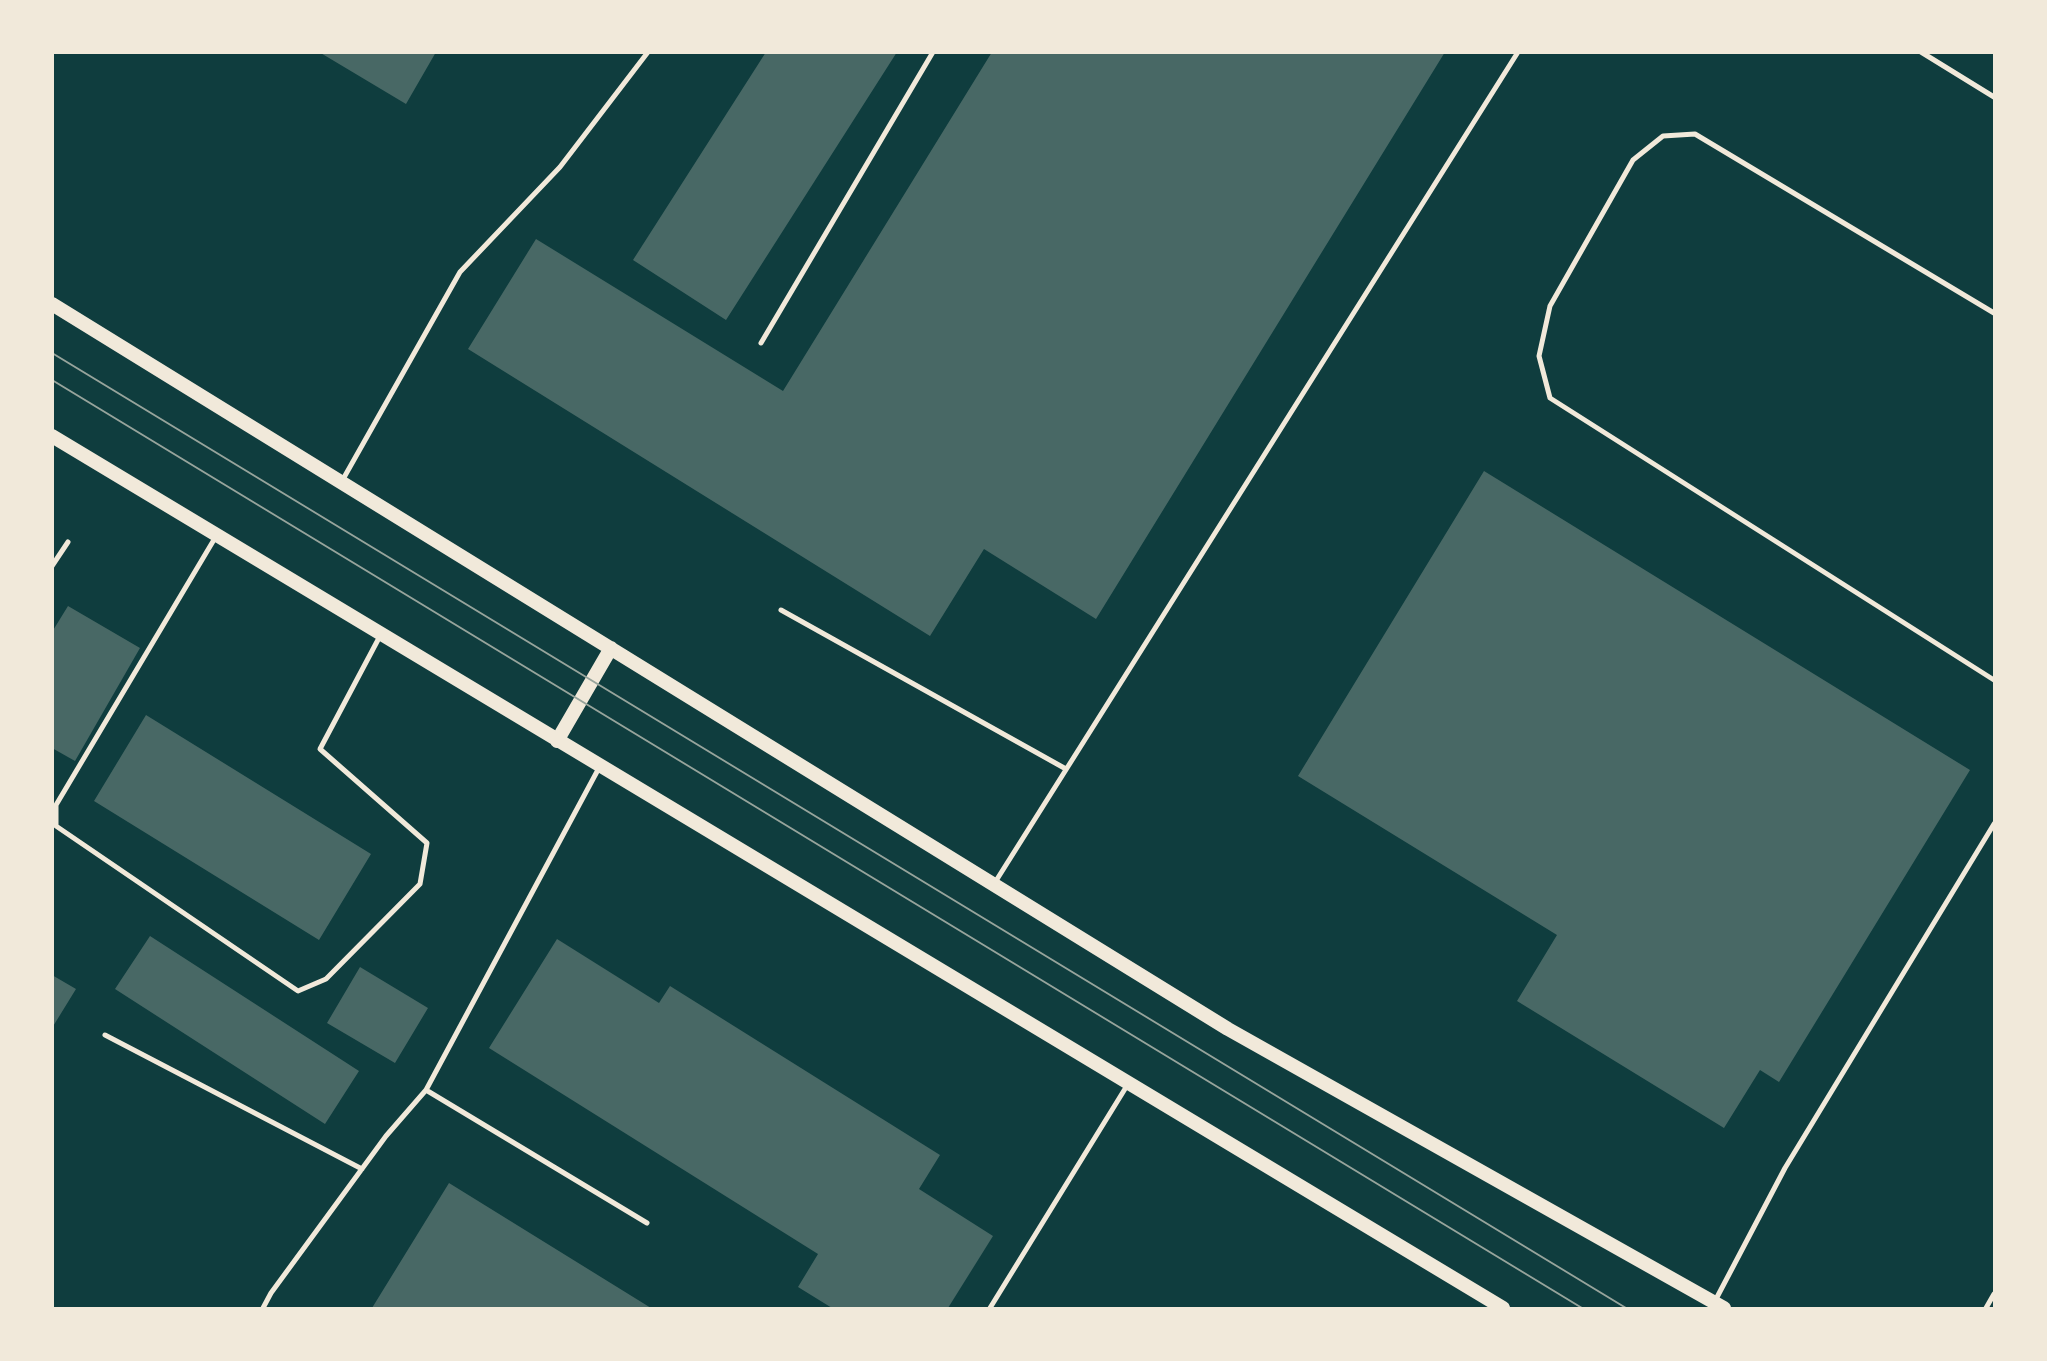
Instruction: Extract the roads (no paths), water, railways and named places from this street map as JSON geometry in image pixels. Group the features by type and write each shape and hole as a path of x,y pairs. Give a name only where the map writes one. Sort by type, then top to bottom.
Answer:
{"main road":[{"path":"52,303 1228,1029 1719,1305"},
{"path":"52,436 1503,1308"},
{"path":"557,741 611,648"}],"lane":[{"path":"342,481 460,272 560,167 648,52"},
{"path":"761,343 933,52"},
{"path":"994,884 1518,52"},
{"path":"1921,52 1994,96"},
{"path":"1994,313 1695,134 1663,136 1633,160 1550,306 1539,356 1550,398 1994,680"},
{"path":"217,535 56,805 56,826 298,991 326,979 420,884 426,843 320,749 381,634"},
{"path":"52,566 68,542"},
{"path":"781,610 1066,769"},
{"path":"264,1308 271,1293 362,1169 426,1090 600,766"},
{"path":"1719,1305 1785,1168 1994,824"},
{"path":"105,1035 362,1169"},
{"path":"990,1308 1128,1084"},
{"path":"426,1090 647,1223"},
{"path":"1986,1308 1994,1294"}],"tram line":[{"path":"52,353 1626,1308"},
{"path":"52,380 1582,1308"}]}
